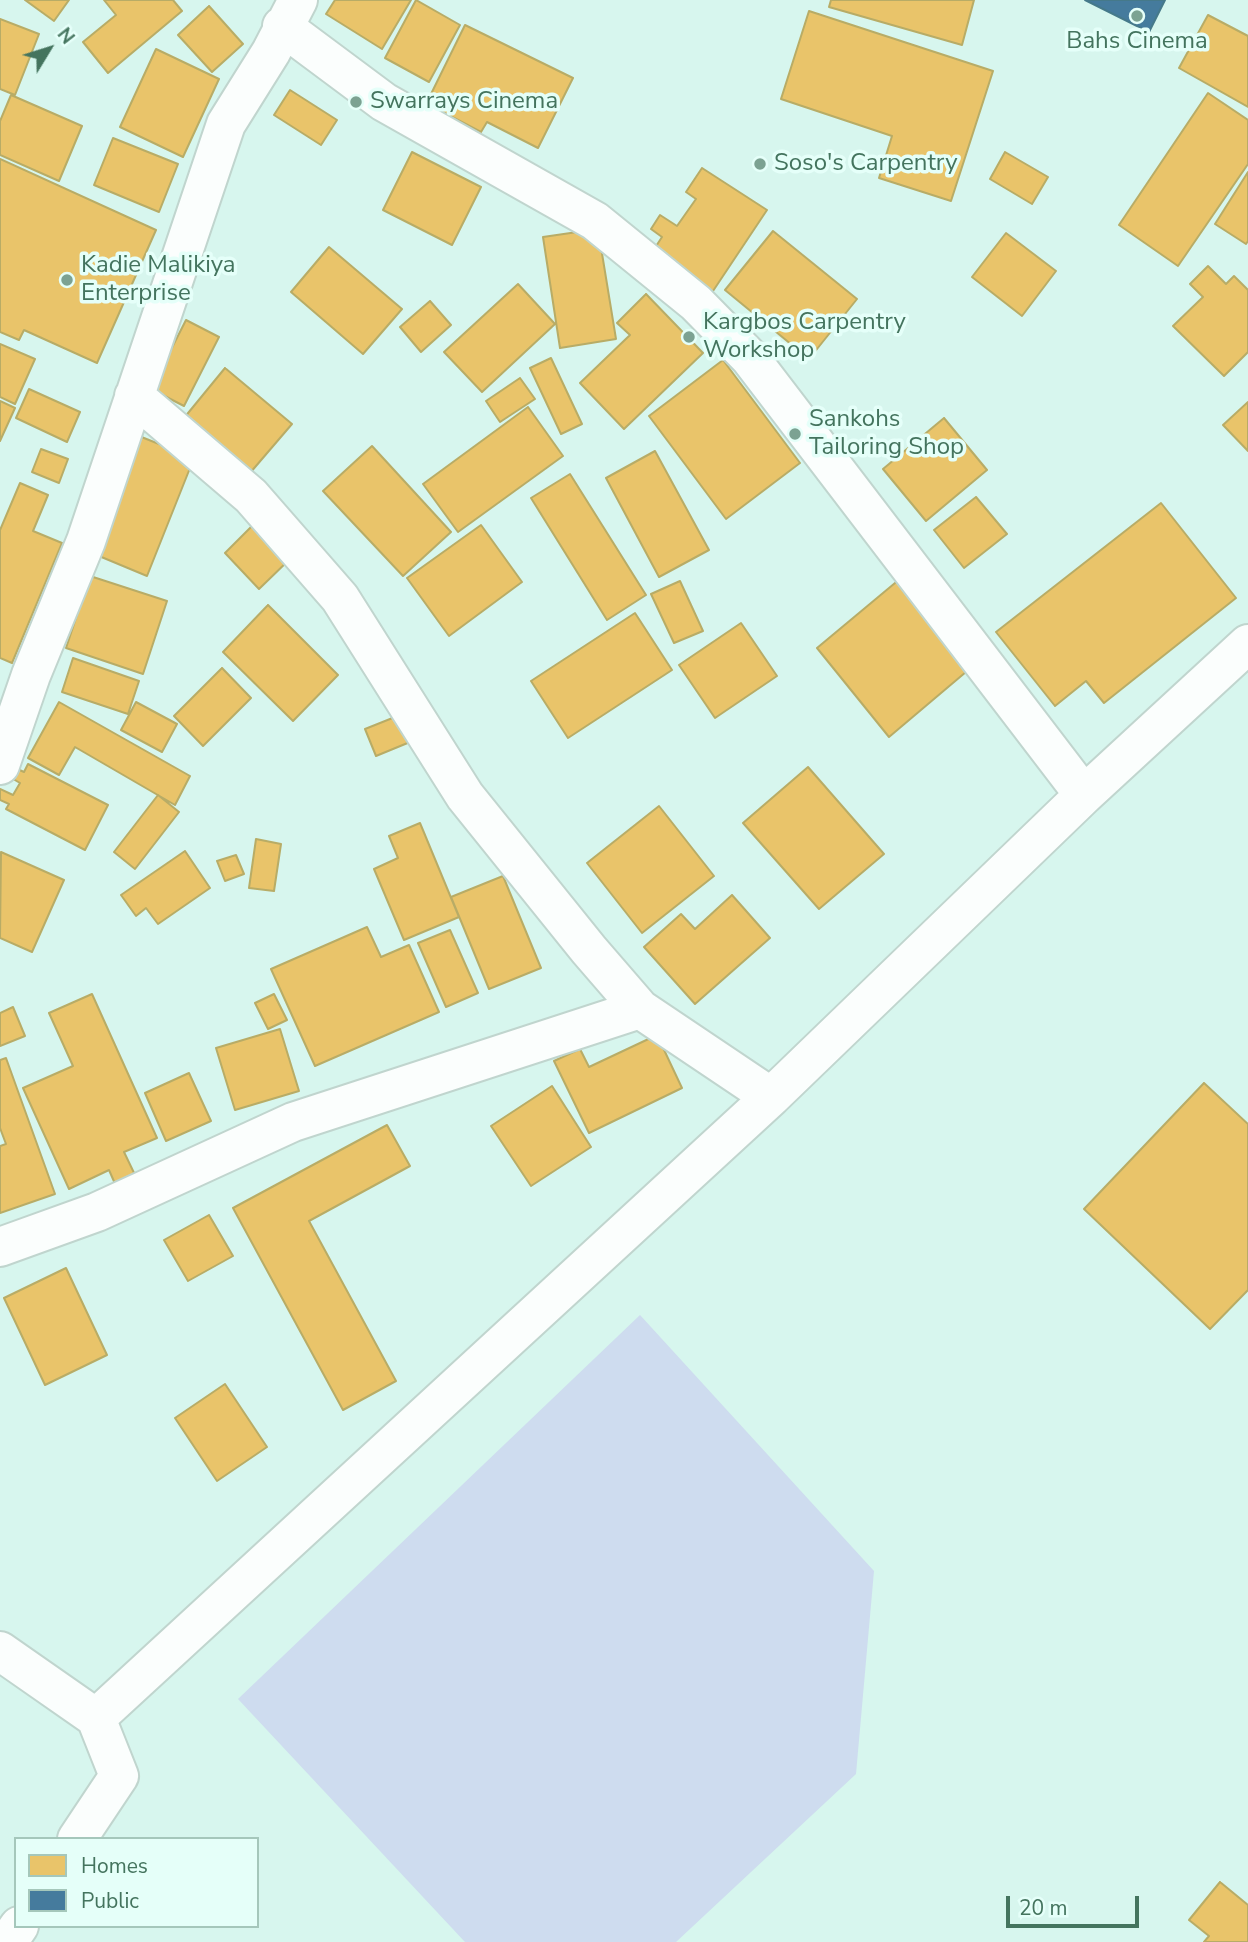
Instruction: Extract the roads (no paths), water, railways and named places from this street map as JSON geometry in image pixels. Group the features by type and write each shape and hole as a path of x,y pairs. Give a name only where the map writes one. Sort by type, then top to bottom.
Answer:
{"street":[{"path":"0,765 31,675 86,541 226,124 271,52 290,13 384,102 595,221 696,303 750,358 1084,795"},
{"path":"134,396 251,496 340,598 466,796 589,950 640,1009 771,1097"},
{"path":"96,1718 771,1097 1084,795 1248,644"},
{"path":"0,1247 97,1212 293,1122 640,1009"},
{"path":"0,1651 96,1718 119,1776 78,1837"}],"place":[{"name":"Bahs Cinema","path":"1137,16"},
{"name":"Swarrays Cinema","path":"356,102"},
{"name":"Soso's Carpentry","path":"760,164"},
{"name":"Kadie Malikiya Enterprise","path":"67,280"},
{"name":"Kargbos Carpentry Workshop","path":"689,337"},
{"name":"Sankohs Tailoring Shop","path":"795,434"}]}
